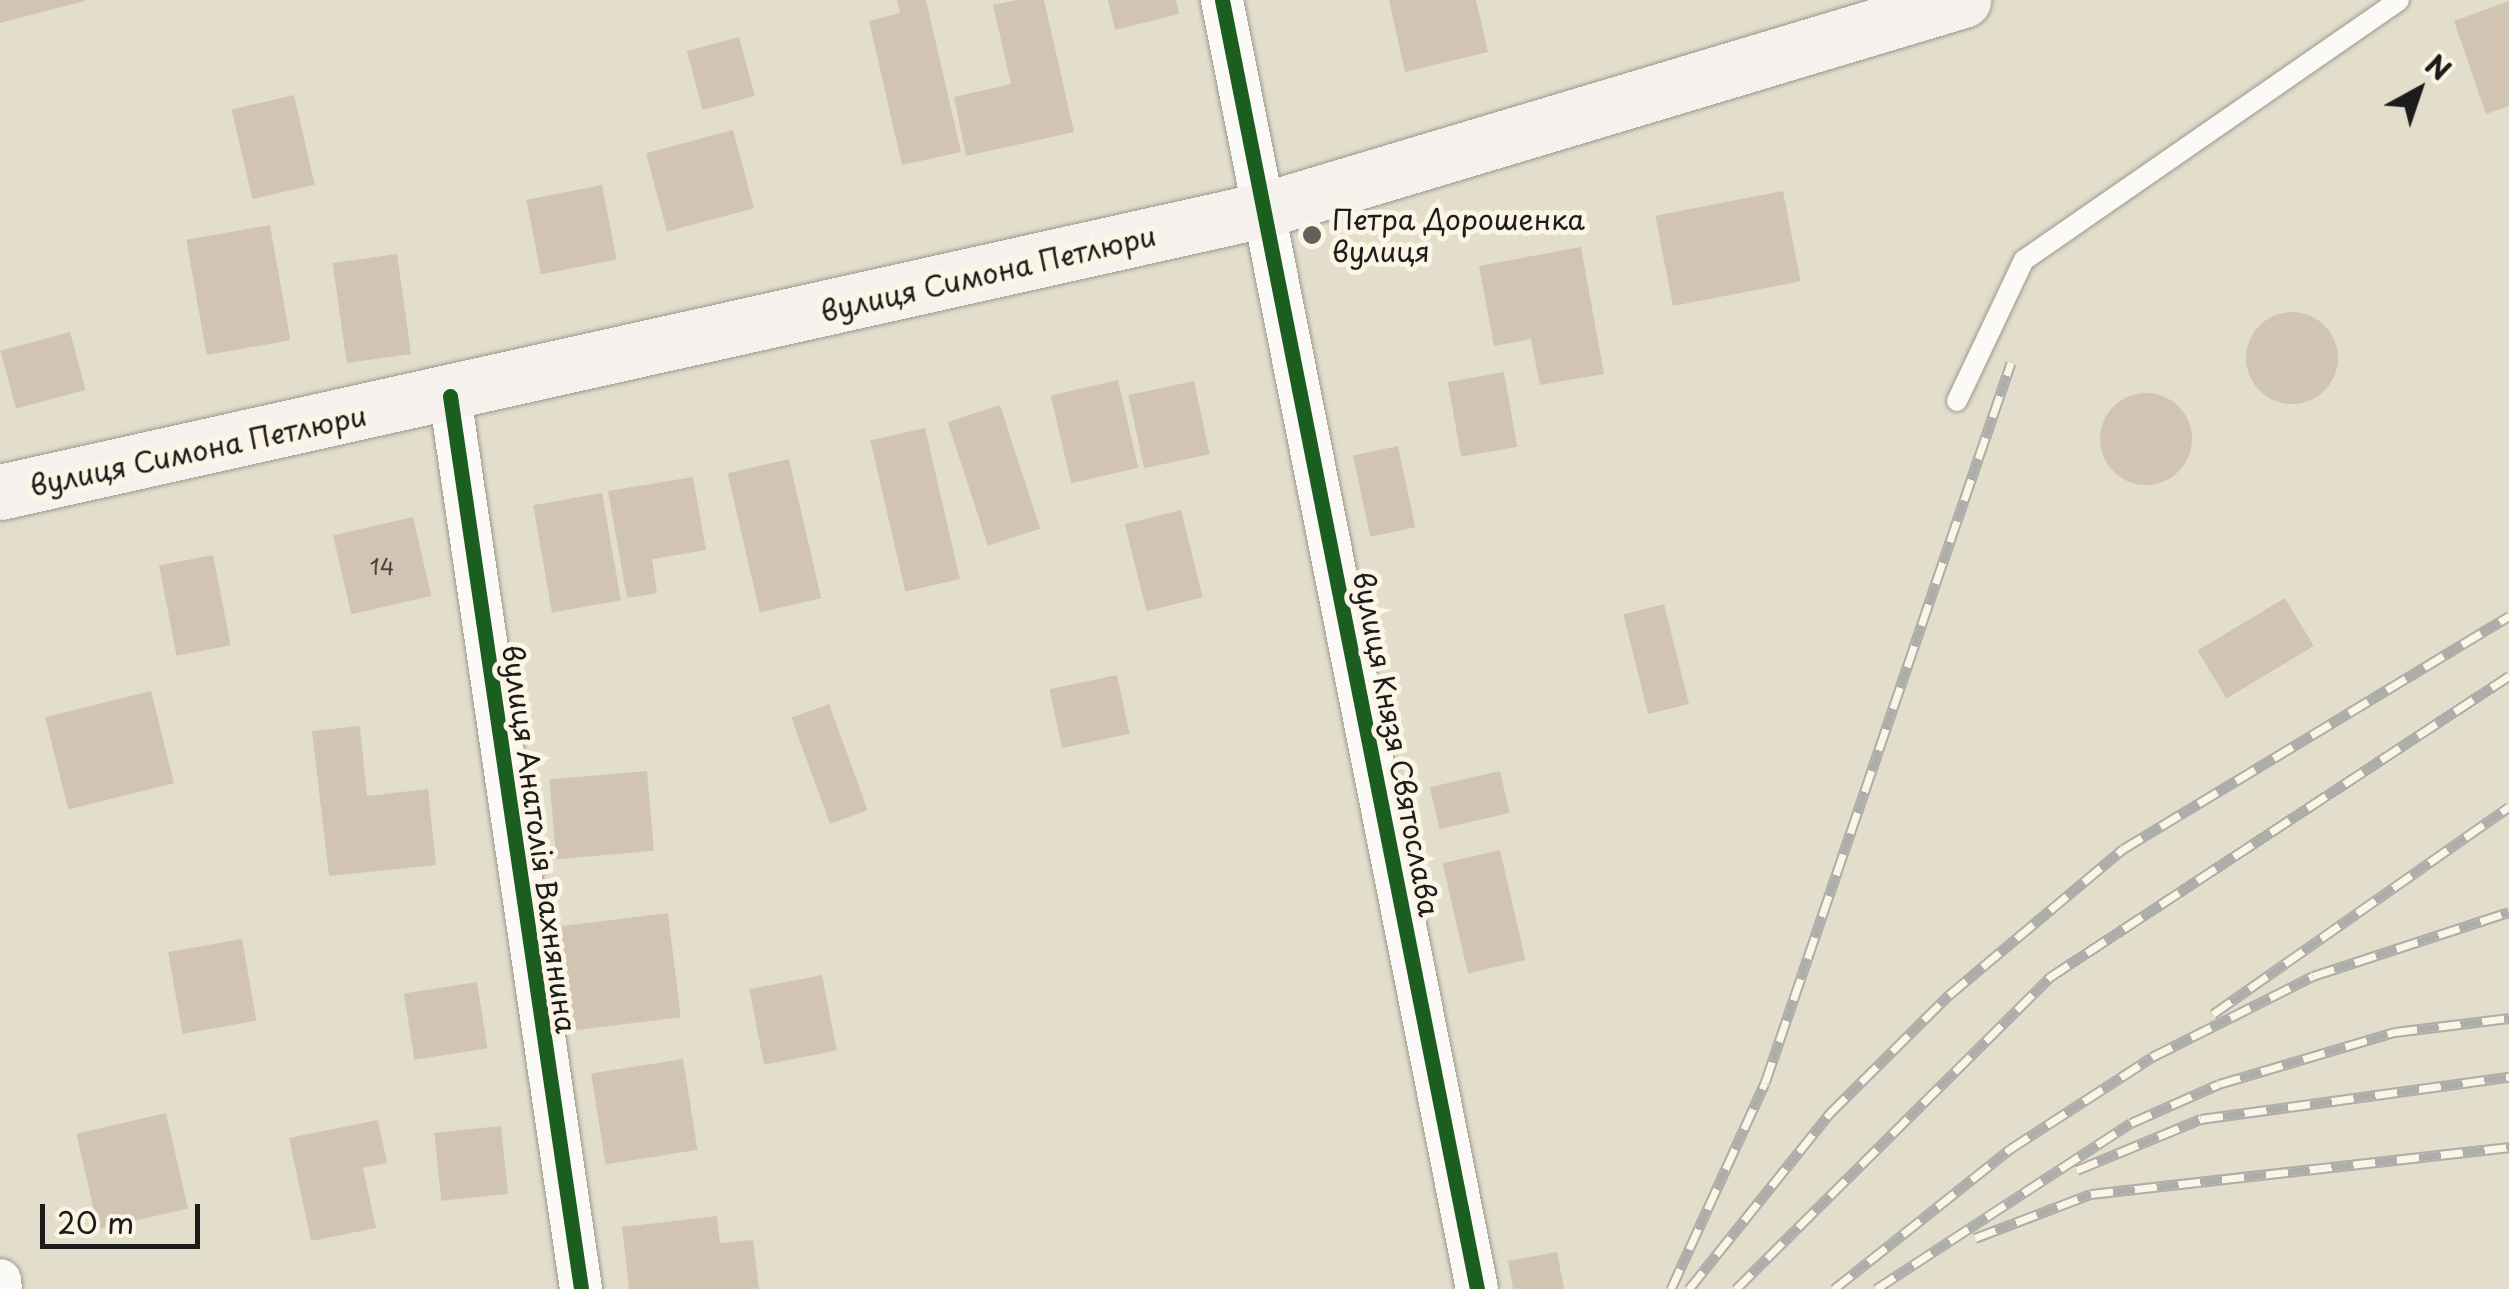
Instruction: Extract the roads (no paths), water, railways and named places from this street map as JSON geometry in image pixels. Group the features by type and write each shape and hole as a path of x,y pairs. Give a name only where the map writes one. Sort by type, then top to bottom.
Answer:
{"main road":[{"name":"вулиця Симона Петлюри","path":"0,492 450,396 1267,209 1963,0"}],"street":[{"name":"вулиця Князя Святослава","path":"1222,0 1267,209 1477,1289"},
{"name":"вулиця Анатолія Вахнянина","path":"450,396 581,1289"},
{"path":"0,1280 1,1289"}],"lane":[{"path":"1957,402 2024,260 2399,0"}],"railway":[{"path":"1671,1289 1765,1083 2011,363"},
{"path":"1689,1289 1830,1113 1949,995 2123,849 2509,616"},
{"path":"1736,1289 2050,977 2509,676"},
{"path":"2213,1014 2509,807"},
{"path":"1834,1289 2010,1149 2152,1057 2313,976 2509,912"},
{"path":"1876,1289 2131,1123 2219,1084 2395,1032 2509,1018"},
{"path":"2077,1170 2201,1119 2509,1077"},
{"path":"1975,1238 2091,1194 2509,1147"}],"place":[{"name":"Петра Дорошенка вулиця","path":"1312,235"}]}
